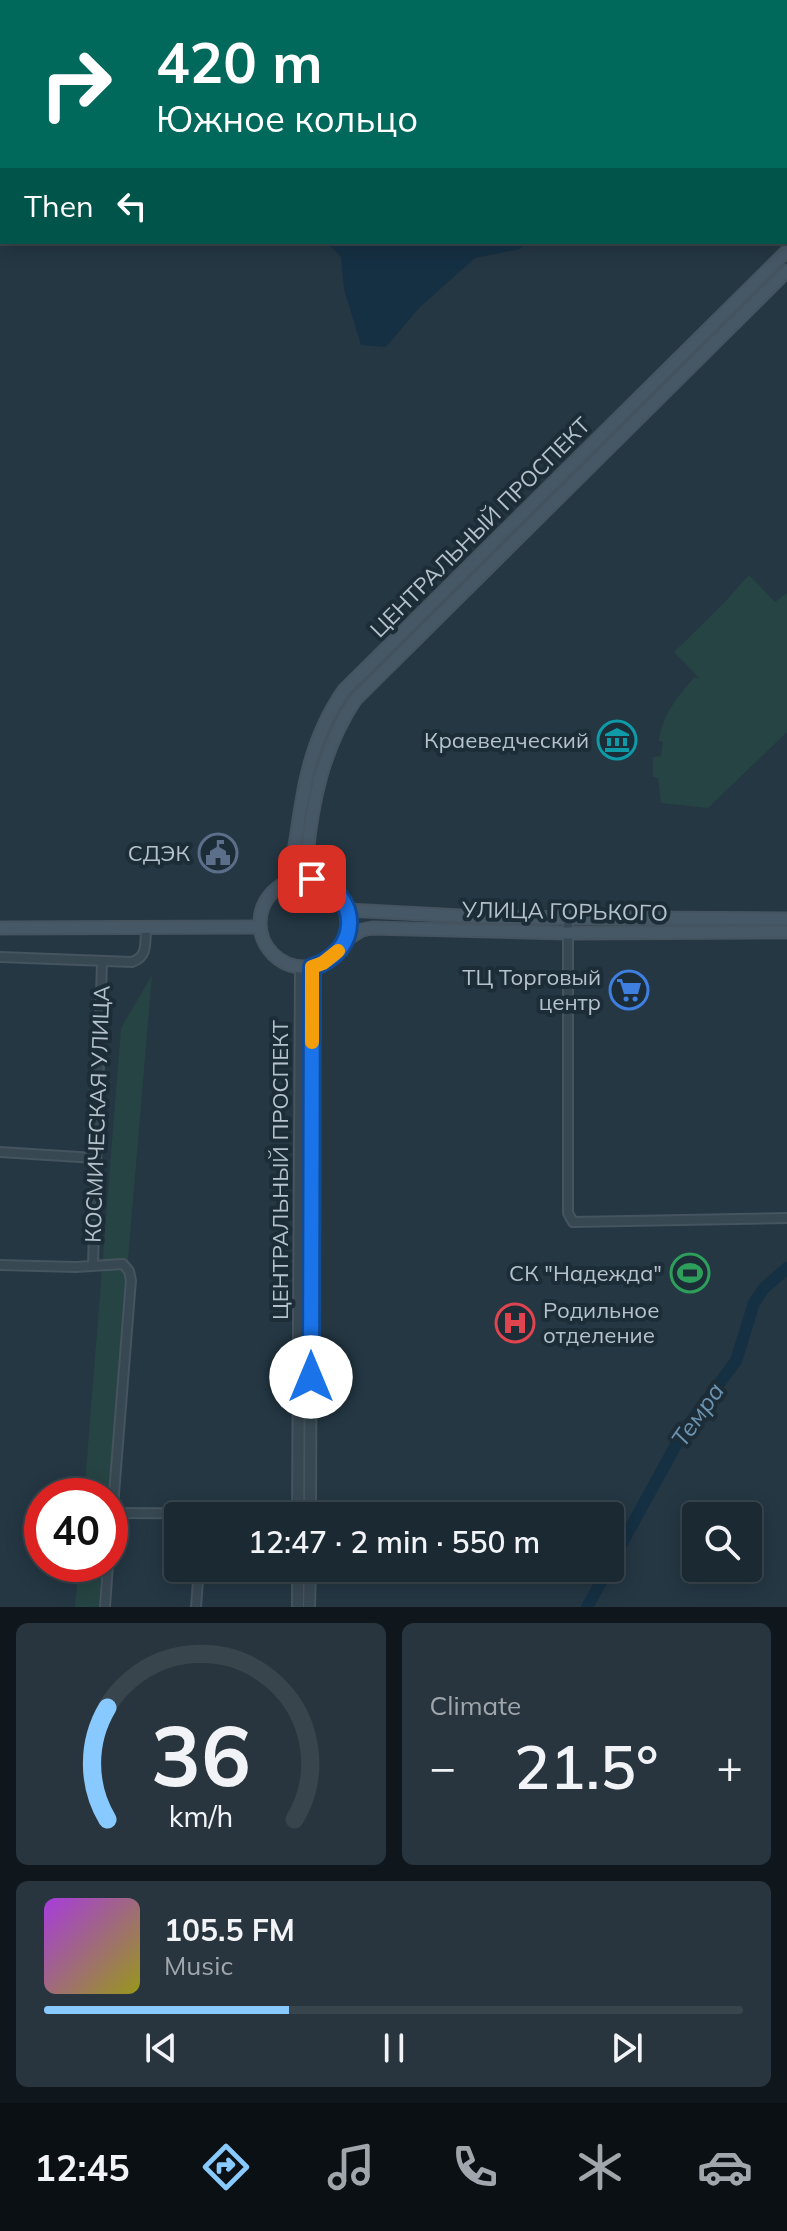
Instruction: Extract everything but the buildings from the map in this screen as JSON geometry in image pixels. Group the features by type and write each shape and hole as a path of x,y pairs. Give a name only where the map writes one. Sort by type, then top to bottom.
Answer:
{"main road":[{"name":"ЦЕНТРАЛЬНЫЙ ПРОСПЕКТ","path":"287,882 304,787 324,724 344,690 787,251"},
{"name":"ЦЕНТРАЛЬНЫЙ ПРОСПЕКТ","path":"312,879 307,866 312,816 320,779 336,730 355,700 787,271"},
{"path":"539,497 548,507"},
{"path":"324,724 336,730"},
{"path":"312,879 332,888 347,910 346,940 333,957 306,967 289,965 270,952 259,927 267,899 287,882 312,879"},
{"name":"УЛИЦА ГОРЬКОГО","path":"347,910 480,917 787,919"},
{"path":"0,928 259,927"},
{"name":"УЛИЦА ГОРЬКОГО","path":"346,940 372,928 567,933 787,932"}],"street":[{"path":"568,917 567,1158 568,1213 573,1222 787,1218"},
{"path":"0,957 132,962 144,954 146,927"},
{"name":"КОСМИЧЕСКАЯ УЛИЦА","path":"93,1265 102,962"},
{"name":"ЦЕНТРАЛЬНЫЙ ПРОСПЕКТ","path":"298,1502 306,967"},
{"name":"ЦЕНТРАЛЬНЫЙ ПРОСПЕКТ","path":"306,967 310,1502"},
{"path":"0,1152 95,1158"},
{"path":"0,1265 76,1267 123,1264 129,1271 131,1280 116,1478"},
{"path":"128,1513 164,1514"},
{"path":"105,1607 107,1582"},
{"path":"196,1607 198,1582"},
{"path":"298,1582 298,1607"},
{"path":"309,1607 310,1582"}],"green space":[{"path":"749,575 775,602 787,593 787,732 708,808 661,803 658,778 653,777 653,757 661,756 663,742 659,741 660,732 676,699 694,678 699,678 674,652"},
{"path":"152,975 110,1478 85,1478 121,1028"},
{"path":"77,1582 101,1582 99,1607 75,1607"}],"water":[{"path":"328,244 524,244 520,249 475,258 419,308 386,347 361,345 344,289 341,257"}],"waterway":[{"name":"Темра","path":"624,1539 683,1432 736,1361 754,1303 764,1288 787,1268"},
{"name":"Темра","path":"587,1607 601,1582"}],"slow traffic":[{"path":"312,1042 312,967 333,957 338,951"}],"place":[{"name":"Краеведческий","path":"617,740"},
{"name":"СДЭК","path":"218,853"},
{"name":"ТЦ Торговый центр","path":"629,990"},
{"name":"СК \"Надежда\"","path":"690,1273"},
{"name":"Родильное отделение","path":"515,1323"}],"route":[{"path":"311,1377 312,967 333,957 346,940 349,926 347,910 340,896 323,882 312,879"}]}
